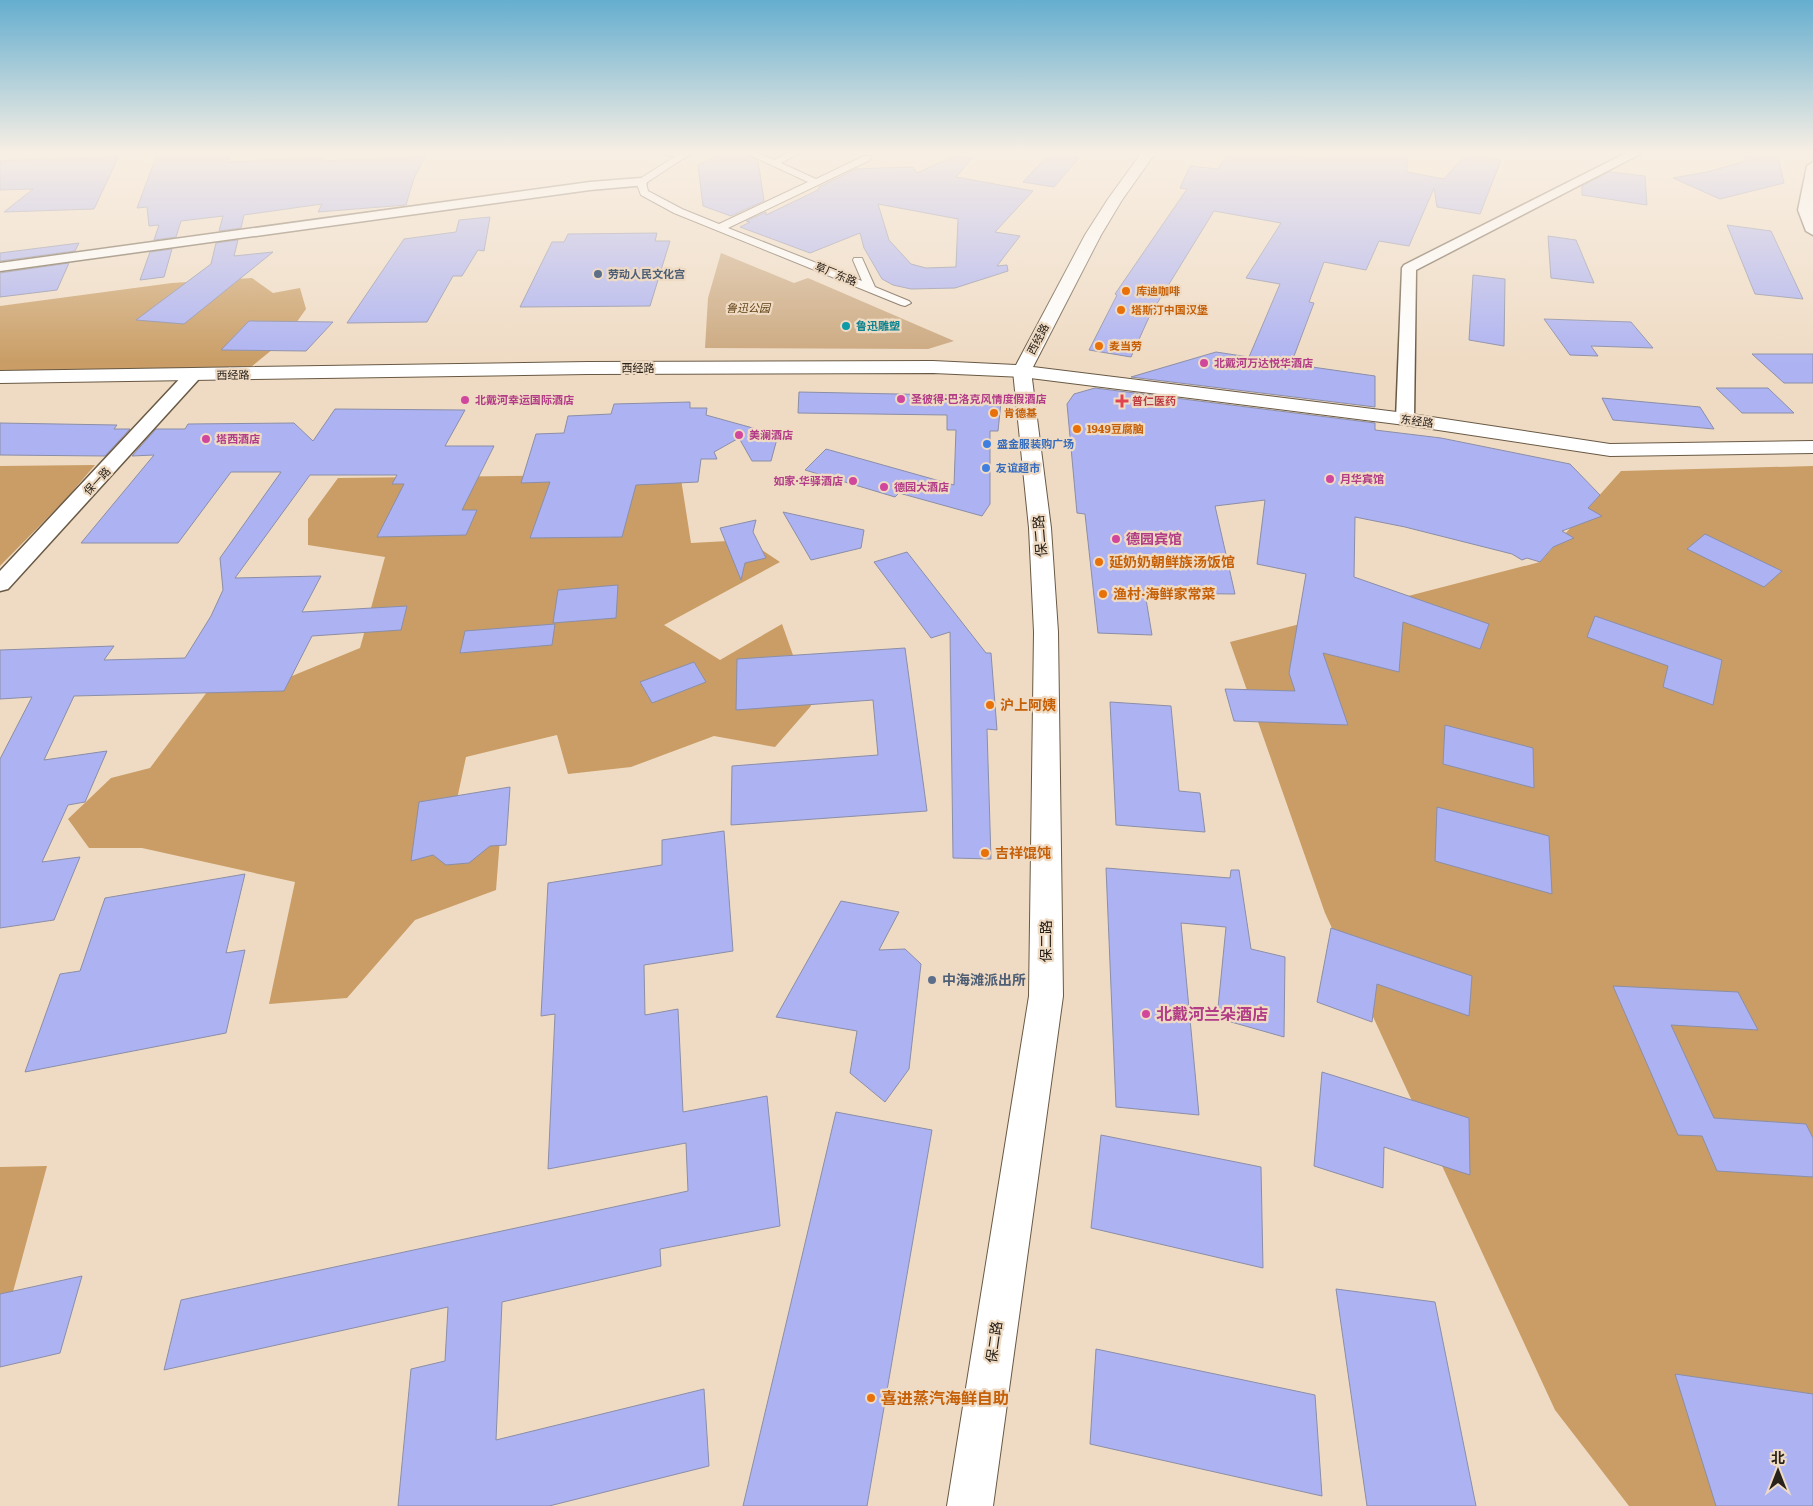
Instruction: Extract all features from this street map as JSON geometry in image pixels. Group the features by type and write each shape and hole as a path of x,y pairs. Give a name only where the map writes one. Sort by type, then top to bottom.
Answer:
{"main road":[{"name":"西经路","path":"0,378 588,368 933,367 1010,358 1040,336 1101,222"},
{"path":"933,367 1010,358 1040,336"},
{"name":"东经路","path":"1010,358 1610,450 1810,449"},
{"name":"保二路","path":"970,1506 1046,996 1046,632 1040,528 1010,358"}],"street":[{"path":"0,267 326,222"},
{"name":"草厂东路","path":"706,222 905,303"},
{"path":"719,228 731,222"},
{"path":"1405,419 1409,268 1499,222"},
{"path":"858,260 870,288"},
{"name":"保一路","path":"0,584 192,376"}],"green space":[{"name":"鲁迅公园","path":"721,253 794,283 808,278 954,341 928,349 705,348 708,298"}],"shaded area":[{"path":"252,278 273,293 300,288 306,309 284,340 245,372 0,375 0,306 172,283"},
{"path":"95,465 65,500 0,566 0,466"},
{"path":"1813,466 1813,1506 1629,1506 1555,1410 1325,913 1230,642 1540,562 1621,471"},
{"path":"584,475 681,479 691,543 747,540 780,562 664,625 720,660 782,624 811,706 775,747 714,736 631,767 568,774 557,735 466,757 453,818 500,838 496,890 415,920 347,998 269,1004 295,882 142,848 89,848 68,819 111,778 150,768 207,692 292,676 360,648 385,557 308,545 308,519 338,478"},
{"path":"47,1166 0,1340 0,1167"}],"building":[{"path":"149,222 181,222 176,237 154,240 159,225 149,226"},
{"path":"221,222 242,222 241,228 219,231"},
{"path":"458,222 489,222 484,251 478,250 462,276 453,276 427,322 347,323 404,239 456,232"},
{"path":"749,222 884,222 889,240 911,264 926,268 956,267 958,222 1004,222 995,232 1020,236 997,266 1007,265 1008,271 955,288 911,289 893,285 882,279 864,248 860,233 810,253 740,227"},
{"path":"1164,222 1207,222 1150,315 1131,357 1089,350 1117,295 1115,294"},
{"path":"1277,222 1419,222 1409,246 1379,241 1366,270 1324,262 1309,302 1314,303 1291,364 1375,376 1375,407 1131,377 1216,352 1249,357 1280,284 1246,278 1281,223"},
{"path":"1727,225 1771,231 1803,299 1755,294"},
{"name":"劳动人民文化宫","path":"657,233 655,241 670,241 650,306 520,307 552,242 564,242 568,234"},
{"path":"1548,236 1576,240 1594,283 1551,278"},
{"path":"238,240 234,256 273,252 184,324 136,320 211,264 216,243"},
{"path":"79,243 75,251 0,261 0,253"},
{"path":"172,249 164,277 140,280 150,252"},
{"path":"69,263 57,290 0,297 0,273"},
{"path":"1473,275 1505,279 1504,346 1469,340"},
{"path":"1544,319 1631,322 1653,348 1591,346 1598,356 1570,355"},
{"path":"249,321 333,322 306,351 221,350"},
{"path":"1752,354 1813,354 1813,383 1784,383"},
{"path":"1095,388 1375,423 1375,430 1441,438 1570,464 1600,495 1588,508 1602,516 1562,531 1574,538 1553,547 1540,562 1527,558 1522,560 1512,554 1405,527 1355,517 1354,577 1489,624 1480,649 1403,622 1399,672 1323,653 1348,725 1234,721 1225,689 1295,691 1289,673 1306,574 1257,564 1265,500 1215,506 1235,594 1145,593 1152,635 1098,633 1085,514 1077,513 1067,404 1074,394"},
{"path":"1716,388 1768,388 1794,413 1742,413"},
{"path":"799,392 948,395 1001,402 998,431 990,431 990,504 982,516 899,493 895,497 805,470 826,449 954,485 956,430 947,430 947,415 798,413"},
{"path":"1602,398 1700,407 1714,429 1613,420"},
{"path":"690,402 690,408 707,408 706,415 778,435 771,461 752,461 739,438 714,452 717,459 701,459 698,482 636,485 622,537 530,538 550,482 521,483 536,434 564,433 568,416 611,414 614,404"},
{"path":"335,409 465,410 445,446 494,446 462,510 477,510 466,535 377,537 404,484 392,484 397,475 310,475 235,578 321,576 302,612 407,606 401,630 312,636 284,691 74,696 44,760 107,751 85,802 68,805 42,862 80,857 54,920 0,928 0,759 32,697 0,699 0,650 114,646 104,660 185,658 211,616 223,590 220,558 281,472 231,472 178,543 81,543 154,455 132,456 156,429 185,429 188,424 294,423 313,441"},
{"path":"0,423 117,425 114,429 130,429 105,456 0,455"},
{"path":"783,512 864,530 861,548 811,560"},
{"path":"756,520 753,532 766,558 745,563 741,580 720,528"},
{"path":"1705,534 1782,571 1764,587 1687,549"},
{"path":"907,552 986,653 991,653 997,730 987,729 991,859 953,858 950,632 931,638 874,562"},
{"path":"618,585 616,618 553,623 558,590"},
{"path":"1595,616 1722,660 1713,705 1663,687 1668,666 1587,637"},
{"path":"555,624 552,645 460,653 465,631"},
{"path":"905,648 927,811 731,825 732,766 878,755 873,700 736,710 737,659"},
{"path":"694,662 706,682 652,703 640,682"},
{"path":"1110,702 1171,706 1179,791 1200,793 1205,832 1116,825"},
{"path":"1445,725 1533,748 1534,788 1443,764"},
{"path":"510,787 506,845 490,846 469,863 446,865 433,855 411,861 419,802"},
{"path":"1437,807 1549,836 1552,894 1435,861"},
{"path":"724,831 733,951 644,965 645,1015 678,1009 683,1112 767,1096 780,1226 660,1249 661,1266 502,1302 496,1440 704,1389 709,1466 549,1506 398,1506 411,1369 445,1361 448,1307 164,1370 181,1300 688,1191 686,1143 548,1169 555,1014 541,1016 548,883 662,865 662,840"},
{"path":"1106,868 1230,878 1231,870 1239,870 1251,949 1285,957 1284,1037 1217,1018 1226,927 1181,923 1199,1115 1116,1107"},
{"path":"245,874 226,953 245,950 226,1033 25,1072 60,974 80,971 105,898"},
{"path":"841,901 899,912 879,950 905,949 921,964 909,1069 885,1102 850,1073 857,1031 776,1017"},
{"path":"1331,928 1472,976 1469,1016 1377,984 1372,1022 1317,1002"},
{"path":"1613,986 1738,992 1758,1030 1671,1025 1714,1118 1806,1124 1813,1138 1813,1177 1717,1171 1702,1136 1678,1135"},
{"path":"1322,1072 1469,1118 1470,1175 1384,1147 1383,1188 1314,1166"},
{"path":"836,1112 932,1130 867,1506 743,1506"},
{"path":"1101,1135 1261,1167 1263,1268 1091,1228"},
{"path":"82,1276 60,1353 0,1367 0,1294"},
{"path":"1336,1289 1435,1302 1476,1506 1367,1506"},
{"path":"1096,1349 1315,1395 1322,1496 1090,1444"},
{"path":"1675,1374 1813,1394 1813,1506 1716,1506"}],"place":[{"name":"劳动人民文化宫","path":"598,274"},
{"name":"库迪咖啡","path":"1126,291"},
{"name":"塔斯汀中国汉堡","path":"1121,310"},
{"name":"鲁迅雕塑","path":"846,326"},
{"name":"麦当劳","path":"1099,346"},
{"name":"北戴河万达悦华酒店","path":"1204,363"},
{"name":"圣彼得·巴洛克风情度假酒店","path":"901,399"},
{"name":"北戴河幸运国际酒店","path":"465,400"},
{"name":"普仁医药","path":"1122,401"},
{"name":"肯德基","path":"994,413"},
{"name":"1949豆腐脑","path":"1077,429"},
{"name":"美澜酒店","path":"739,435"},
{"name":"塔西酒店","path":"206,439"},
{"name":"盛金服装购广场","path":"987,444"},
{"name":"友谊超市","path":"986,468"},
{"name":"月华宾馆","path":"1330,479"},
{"name":"如家·华驿酒店","path":"853,481"},
{"name":"德园大酒店","path":"884,487"},
{"name":"德园宾馆","path":"1116,539"},
{"name":"延奶奶朝鲜族汤饭馆","path":"1099,562"},
{"name":"渔村·海鲜家常菜","path":"1103,594"},
{"name":"沪上阿姨","path":"990,705"},
{"name":"吉祥馄饨","path":"985,853"},
{"name":"中海滩派出所","path":"932,980"},
{"name":"北戴河兰朵酒店","path":"1146,1014"},
{"name":"喜进蒸汽海鲜自助","path":"871,1398"}]}
